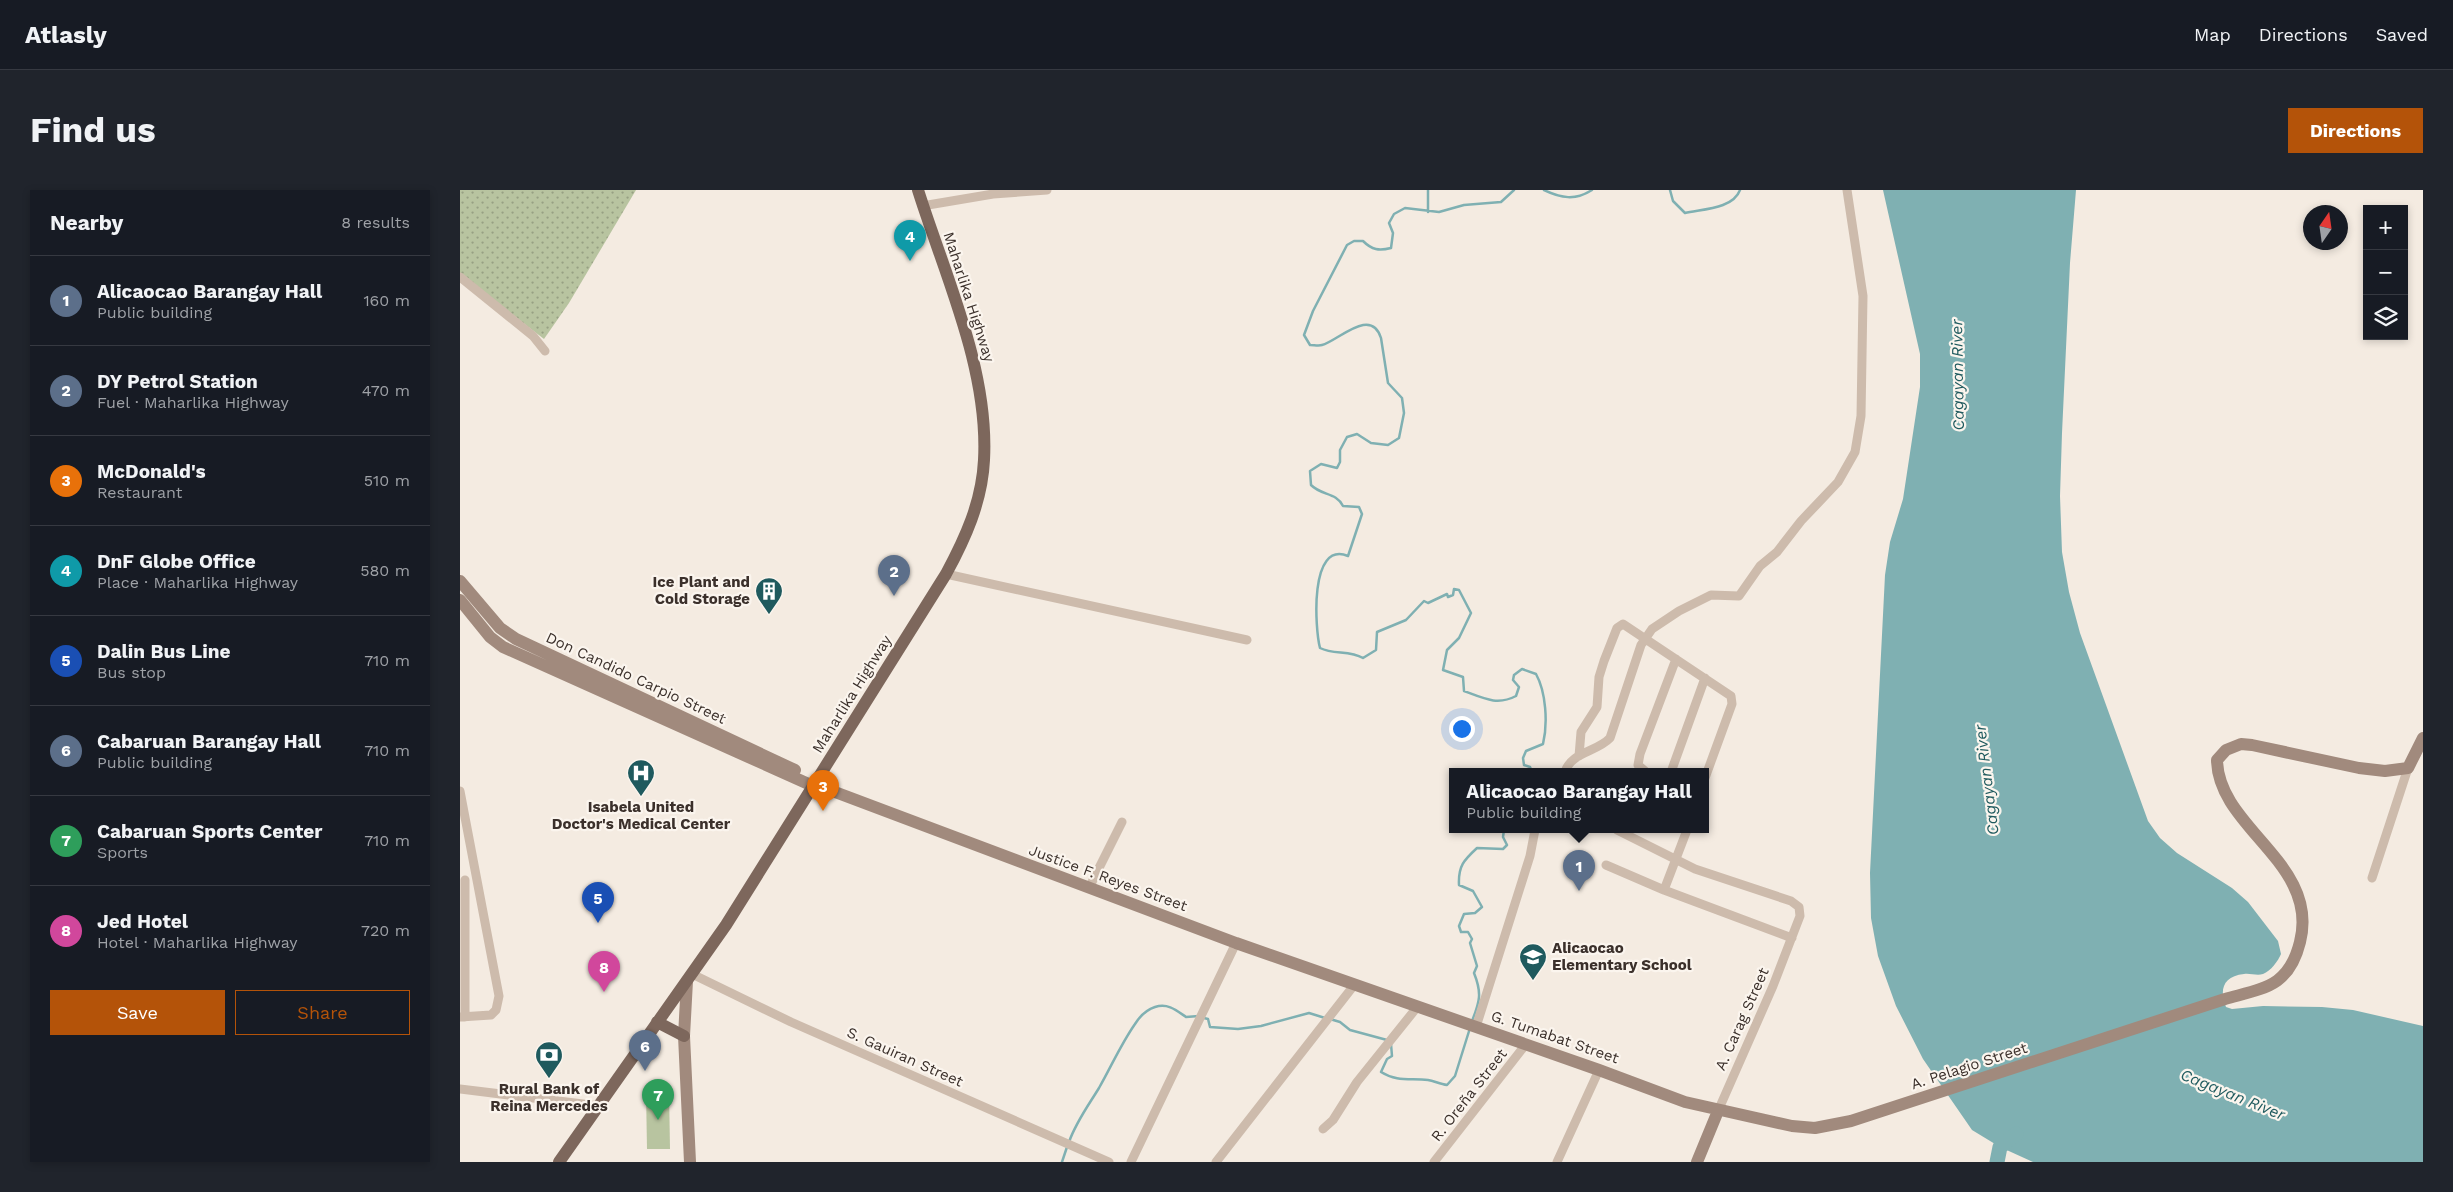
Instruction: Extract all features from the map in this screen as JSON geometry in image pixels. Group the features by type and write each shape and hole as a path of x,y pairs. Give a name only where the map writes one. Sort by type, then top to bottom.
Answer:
{"main road":[{"name":"Maharlika Highway","path":"559,1162 689,977 819,785 946,574 968,529 979,493 984,462 983,412 979,384 962,323 918,190"},
{"name":"Don Candido Carpio Street","path":"460,581 500,628 516,640 819,785"},
{"name":"Don Candido Carpio Street","path":"460,600 490,636 503,647 819,785"},
{"path":"2408,768 2423,738"},
{"name":"A. Pelagio Street","path":"1718,1111 1792,1126 1816,1128 1851,1121 2225,999 2271,986 2279,981 2292,966 2304,925 2301,903 2293,884 2238,811 2221,782 2217,760 2233,746 2252,744 2359,768 2385,771 2408,768"},
{"name":"Justice F. Reyes Street","path":"819,785 1236,943 1381,993"},
{"path":"689,977 684,1036 690,1162"},
{"name":"G. Tumabat Street","path":"1381,993 1684,1102 1718,1111"},
{"path":"657,1022 684,1036"},
{"path":"1696,1162 1718,1111"}],"street":[{"path":"922,206 993,194 1047,190"},
{"path":"1568,768 1570,763 1578,756 1601,746 1610,738 1644,639 1652,629 1711,595 1740,596 1760,566 1777,552 1801,521 1838,482 1855,452 1861,416 1863,296 1847,190"},
{"path":"460,277 533,336 545,351"},
{"path":"946,574 1247,640"},
{"path":"1578,756 1581,732 1595,713 1599,676 1617,628 1623,624 1729,694 1732,704 1709,768"},
{"path":"1641,768 1638,765 1640,754 1676,659"},
{"path":"1671,768 1705,678"},
{"path":"2372,878 2408,768"},
{"path":"460,791 499,996 492,1016 462,1017 463,880 476,880"},
{"path":"1089,888 1122,822"},
{"path":"1473,1025 1530,856 1535,833"},
{"name":"A. Carag Street","path":"1623,833 1695,869 1799,907 1800,916 1792,938 1718,1111"},
{"path":"1664,890 1686,833"},
{"path":"1606,865 1664,890 1792,938"},
{"path":"1131,1162 1236,943"},
{"name":"S. Gauiran Street","path":"689,977 926,1083 1031,1126 1109,1162"},
{"path":"1216,1162 1355,984"},
{"path":"1323,1130 1333,1120 1357,1082 1389,1040 1418,1006"},
{"name":"R. Oreña Street","path":"1434,1162 1526,1044"},
{"path":"1558,1162 1599,1070"},
{"path":"460,1089 599,1106"}],"green space":[{"path":"460,190 636,190 569,303 544,339 460,274"},
{"path":"669,1090 670,1149 647,1149 646,1091"}],"water":[{"name":"Cagayan River","path":"1883,190 2076,190 2070,263 2060,496 2062,552 2069,592 2080,633 2148,821 2160,838 2177,853 2232,888 2248,902 2278,941 2281,954 2269,971 2261,975 2237,975 2227,981 2223,990 2226,1007 2232,1009 2263,1006 2322,1007 2353,1010 2423,1026 2423,1162 2033,1162 2000,1147 1972,1130 1923,1059 1896,1006 1878,956 1871,918 1870,873 1885,575 1890,542 1903,499 1920,387 1920,354"}],"waterway":[{"path":"1428,190 1428,212"},
{"path":"1514,190 1501,202 1464,205 1439,212 1405,208 1394,214 1389,223 1393,233 1391,248 1376,249 1363,241 1354,241 1347,245 1313,311 1304,335 1310,345 1322,345 1362,325 1370,325 1376,329 1381,338 1388,383 1402,398 1404,413 1399,438 1388,445 1371,443 1357,434 1347,437 1340,450 1340,462 1337,468 1321,464 1310,471 1311,485 1337,498 1343,506 1359,507 1362,514 1348,556 1335,555 1326,561 1321,573 1316,606 1320,648 1363,658 1376,650 1377,632 1406,620 1424,601 1428,603 1447,594 1448,597 1453,595 1454,589 1459,590 1471,613 1459,638 1447,650 1443,670 1463,677 1464,691 1496,701 1516,696 1519,687 1513,680 1514,675 1522,669 1536,674 1544,699 1545,736 1543,744 1526,751 1523,758 1524,765 1530,768"},
{"path":"1544,190 1568,197 1580,196 1592,190"},
{"path":"1670,190 1673,201 1685,213 1724,205 1731,201 1740,190"},
{"path":"1472,1021 1479,997 1474,973 1477,966 1470,943 1472,939 1468,932 1461,932 1459,926 1464,914 1475,913 1482,907 1473,891 1459,885 1460,873 1465,860 1477,848 1503,849 1507,845 1503,837 1504,833"},
{"path":"1069,1142 1125,1039 1141,1016 1152,1008 1160,1006 1172,1008 1186,1017 1199,1016"},
{"path":"1204,1018 1208,1019 1210,1027 1238,1029 1261,1026 1309,1013 1325,1018"},
{"path":"1330,1019 1340,1022 1350,1030 1387,1040"},
{"path":"1391,1044 1392,1056 1387,1059 1381,1072 1398,1078 1428,1080 1447,1085 1455,1076 1470,1028"},
{"path":"1997,1162 2000,1147 2016,1134"},
{"path":"1062,1162 1067,1147"}],"place":[{"name":"DnF Globe Office","path":"910,261"},
{"name":"DY Petrol Station","path":"894,596"},
{"name":"Ice Plant and Cold Storage","path":"769,615"},
{"name":"Isabela United Doctor's Medical Center","path":"641,797"},
{"name":"McDonald's","path":"823,811"},
{"name":"Alicaocao Barangay Hall","path":"1579,891"},
{"name":"Dalin Bus Line","path":"598,923"},
{"name":"Alicaocao Elementary School","path":"1533,981"},
{"name":"Jed Hotel","path":"604,992"},
{"name":"Cabaruan Barangay Hall","path":"645,1071"},
{"name":"Rural Bank of Reina Mercedes","path":"549,1079"},
{"name":"Cabaruan Sports Center","path":"658,1120"}]}
